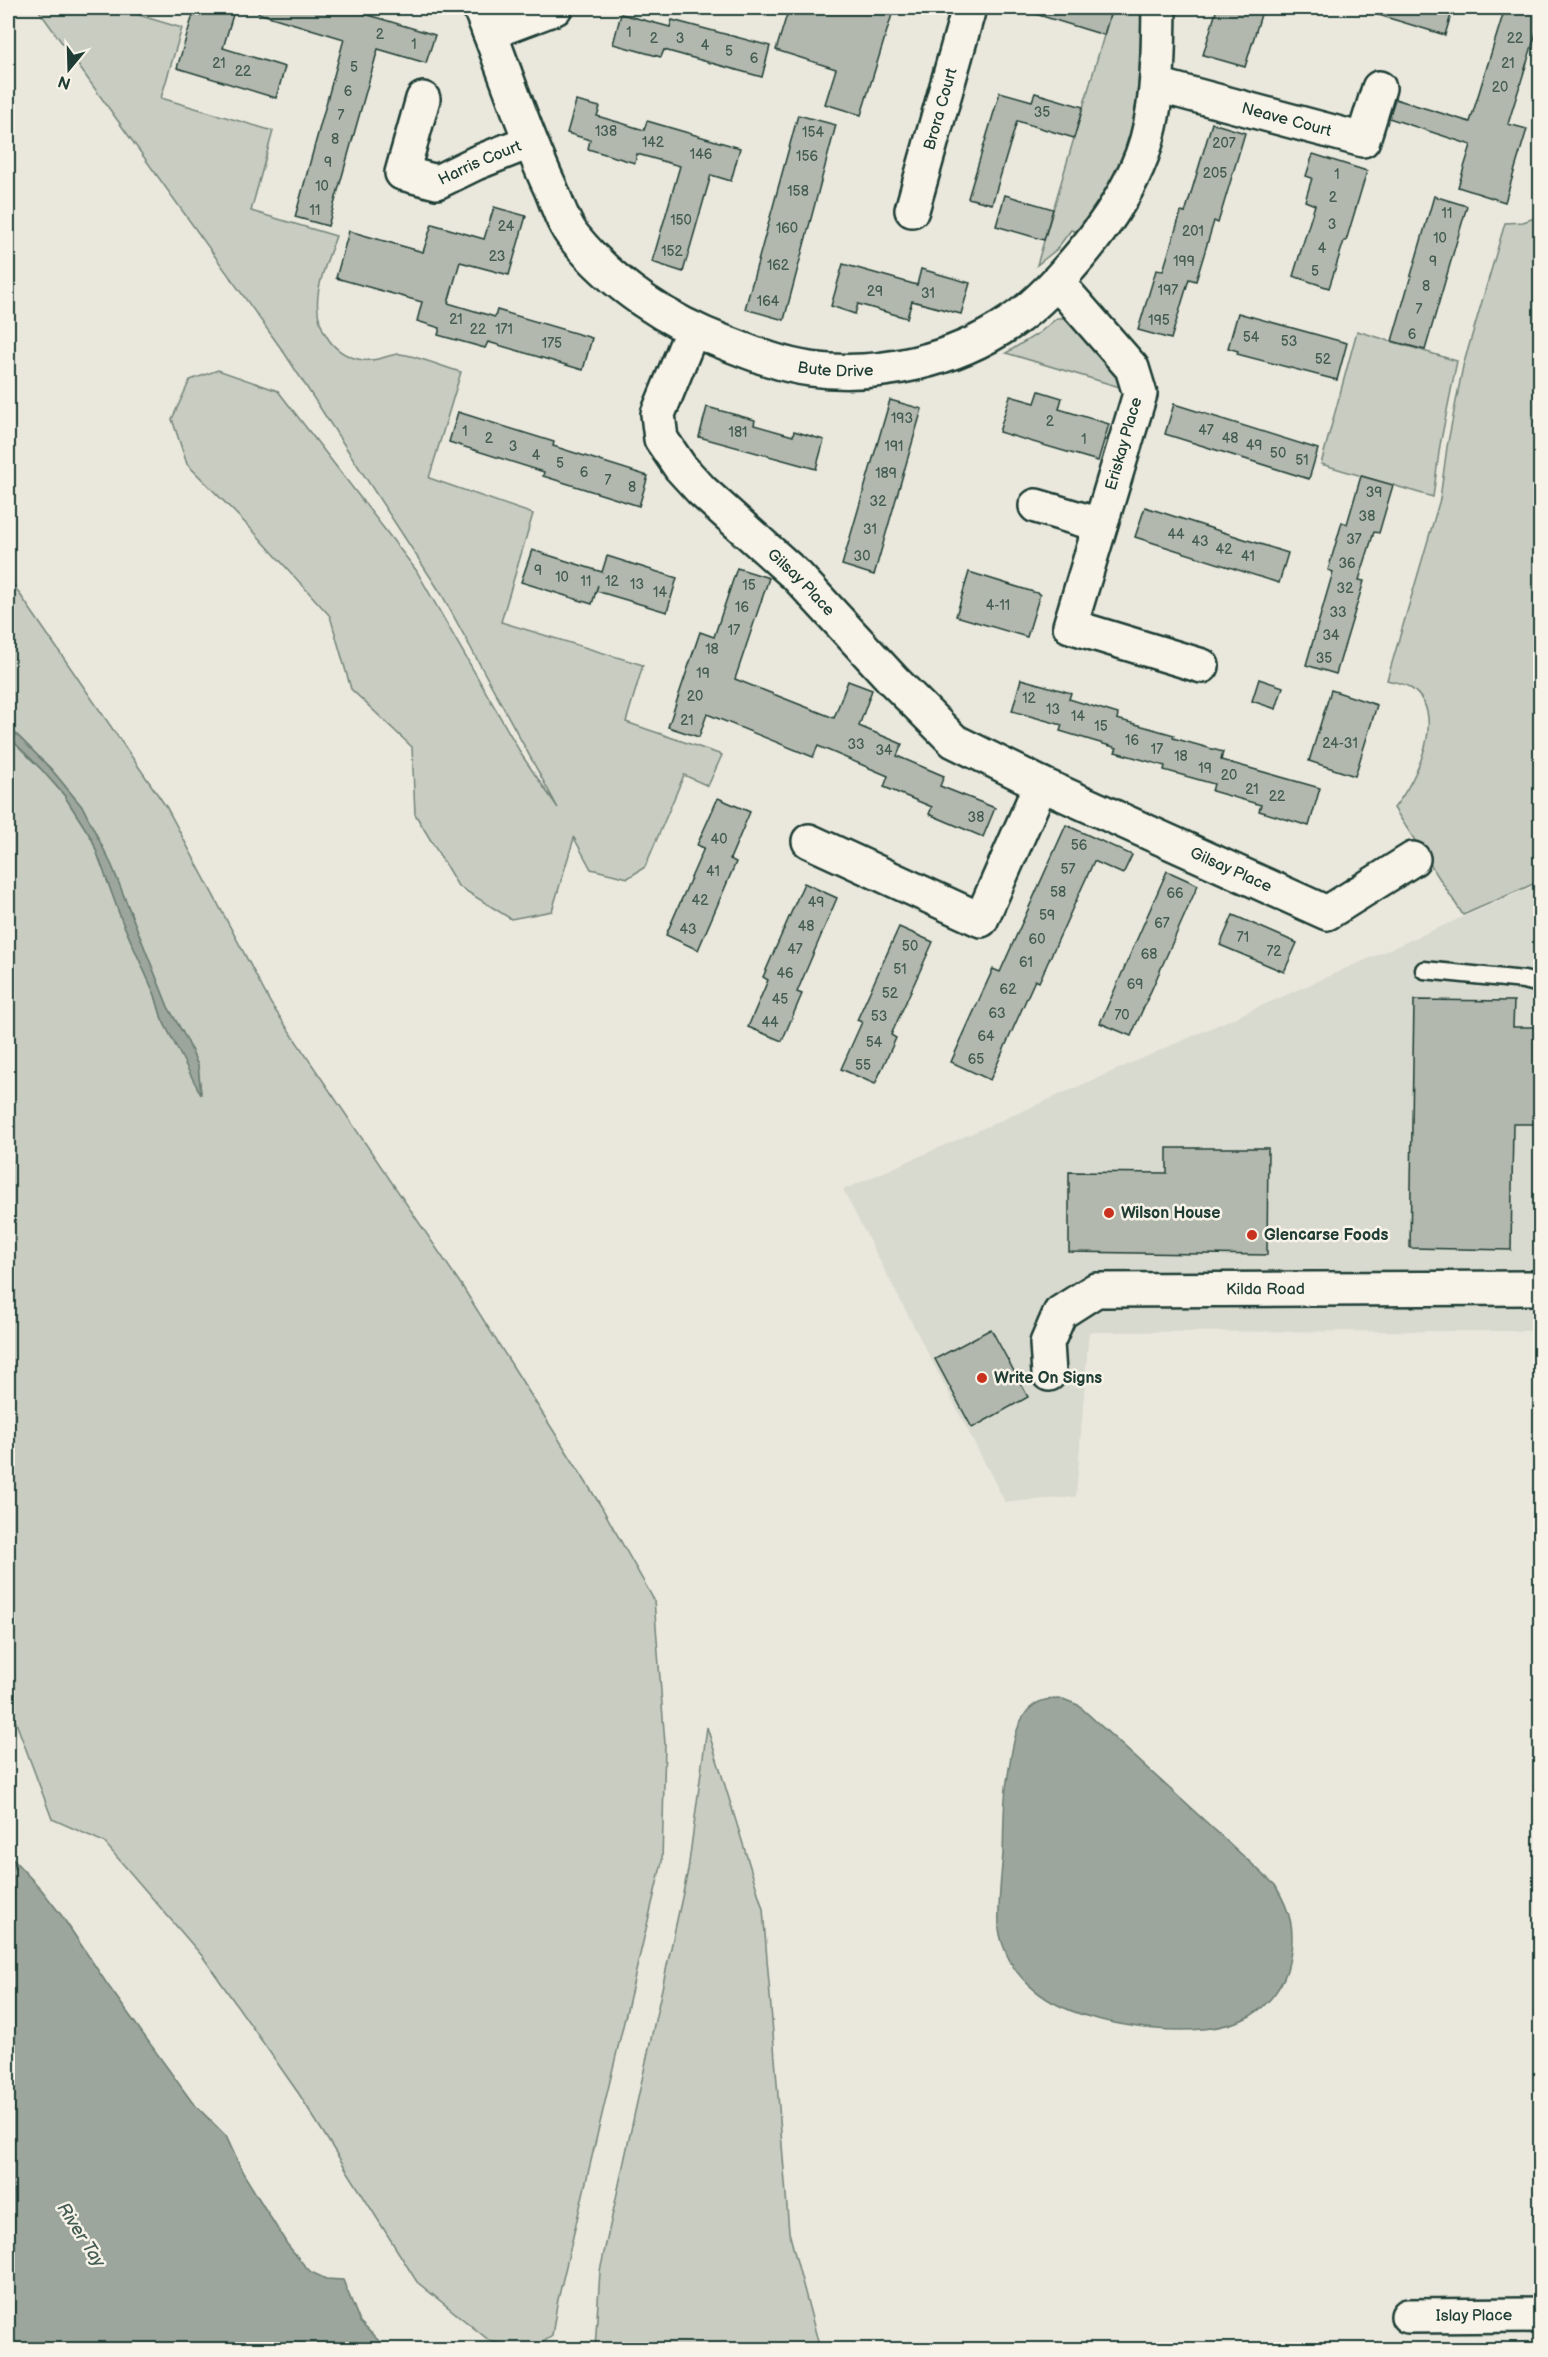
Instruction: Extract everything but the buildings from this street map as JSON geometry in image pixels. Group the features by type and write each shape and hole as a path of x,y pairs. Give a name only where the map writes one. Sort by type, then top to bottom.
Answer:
{"street":[{"path":"484,19 507,26 555,8"},
{"name":"Brora Court","path":"912,210 969,8"},
{"name":"Bute Drive","path":"484,19 529,142 572,235 607,272 654,308 692,331 772,361 810,369 849,371 922,362 977,341 1012,322 1055,284 1101,230 1126,192 1142,153 1157,85 1159,8"},
{"name":"Neave Court","path":"1157,85 1363,140 1379,88"},
{"name":"Harris Court","path":"423,99 402,172 437,183 476,163 529,142"},
{"name":"Eriskay Place","path":"1055,284 1132,368 1140,394 1070,626 1202,666"},
{"name":"Gilsay Place","path":"692,331 658,414 661,440 680,467 702,491 798,577 892,680 954,741 1041,784 1327,913 1413,859"},
{"path":"1036,506 1100,525"},
{"path":"809,841 981,920 1041,784"},
{"name":"Kilda Road","path":"1049,1374 1047,1343 1060,1313 1096,1290 1540,1288"},
{"name":"Islay Place","path":"1408,2316 1540,2315"}],"lane":[{"path":"1424,970 1524,980 1540,984"}],"shaded area":[{"path":"37,8 115,8 182,28 161,98 273,131 251,211 336,236 322,275 318,302 318,315 322,327 332,344 340,351 358,359 373,360 399,354 461,372 429,478 533,514 501,622 643,665 626,722 722,755 708,786 684,775 645,867 628,878 591,869 574,838 552,911 511,919 458,886 415,814 412,747 351,689 330,616 255,533 187,464 172,419 190,380 218,370 278,391 416,570 523,757 558,808 442,595 285,354"},
{"path":"1112,8 1141,8 1139,79 1126,147 1108,191 1080,233 1071,230 1056,250 1037,265"},
{"path":"1540,216 1540,881 1463,915 1394,808 1403,796 1419,764 1428,729 1427,713 1421,698 1409,687 1387,680 1440,499 1447,447 1463,366 1505,223 1523,222"},
{"path":"1057,318 1065,318 1111,363 1123,388 1006,353 1039,333"},
{"path":"1357,331 1457,361 1440,445 1433,497 1321,464"},
{"path":"8,577 167,808 271,1004 462,1286 601,1506 654,1600 665,1744 662,1862 557,2304 552,2336 533,2349 521,2349 490,2341 417,2282 299,2094 203,1957 104,1842 52,1819 8,1701 8,736 64,795 92,839 122,921 155,995 162,1019 201,1093 198,1066 187,1040 168,1007 112,866 83,808 51,769 8,726"},
{"path":"1540,883 1540,1331 1089,1332 1076,1497 1005,1502 843,1190"},
{"path":"707,1727 763,1909 789,2232 820,2349 595,2349 600,2271 688,1870"}],"water":[{"path":"8,726 51,769 83,808 112,866 168,1007 187,1040 198,1066 201,1095 162,1019 155,995 122,921 92,839 64,795 8,736"},
{"path":"1063,1699 1078,1705 1275,1885 1291,1922 1292,1941 1289,1962 1284,1978 1275,1993 1264,2006 1250,2016 1230,2024 1206,2029 1179,2030 1122,2025 1095,2019 1052,2002 1028,1984 1013,1967 1001,1939 999,1917 1005,1799 1013,1746 1020,1722 1026,1712 1045,1700"},
{"name":"River Tay","path":"8,1854 41,1889 62,1916 107,1984 192,2102 226,2136 243,2173 287,2244 311,2272 326,2279 343,2280 360,2322 387,2349 8,2349"}],"place":[{"name":"Wilson House","path":"1109,1213"},
{"name":"Glencarse Foods","path":"1252,1235"},
{"name":"Write On Signs","path":"982,1378"}]}
